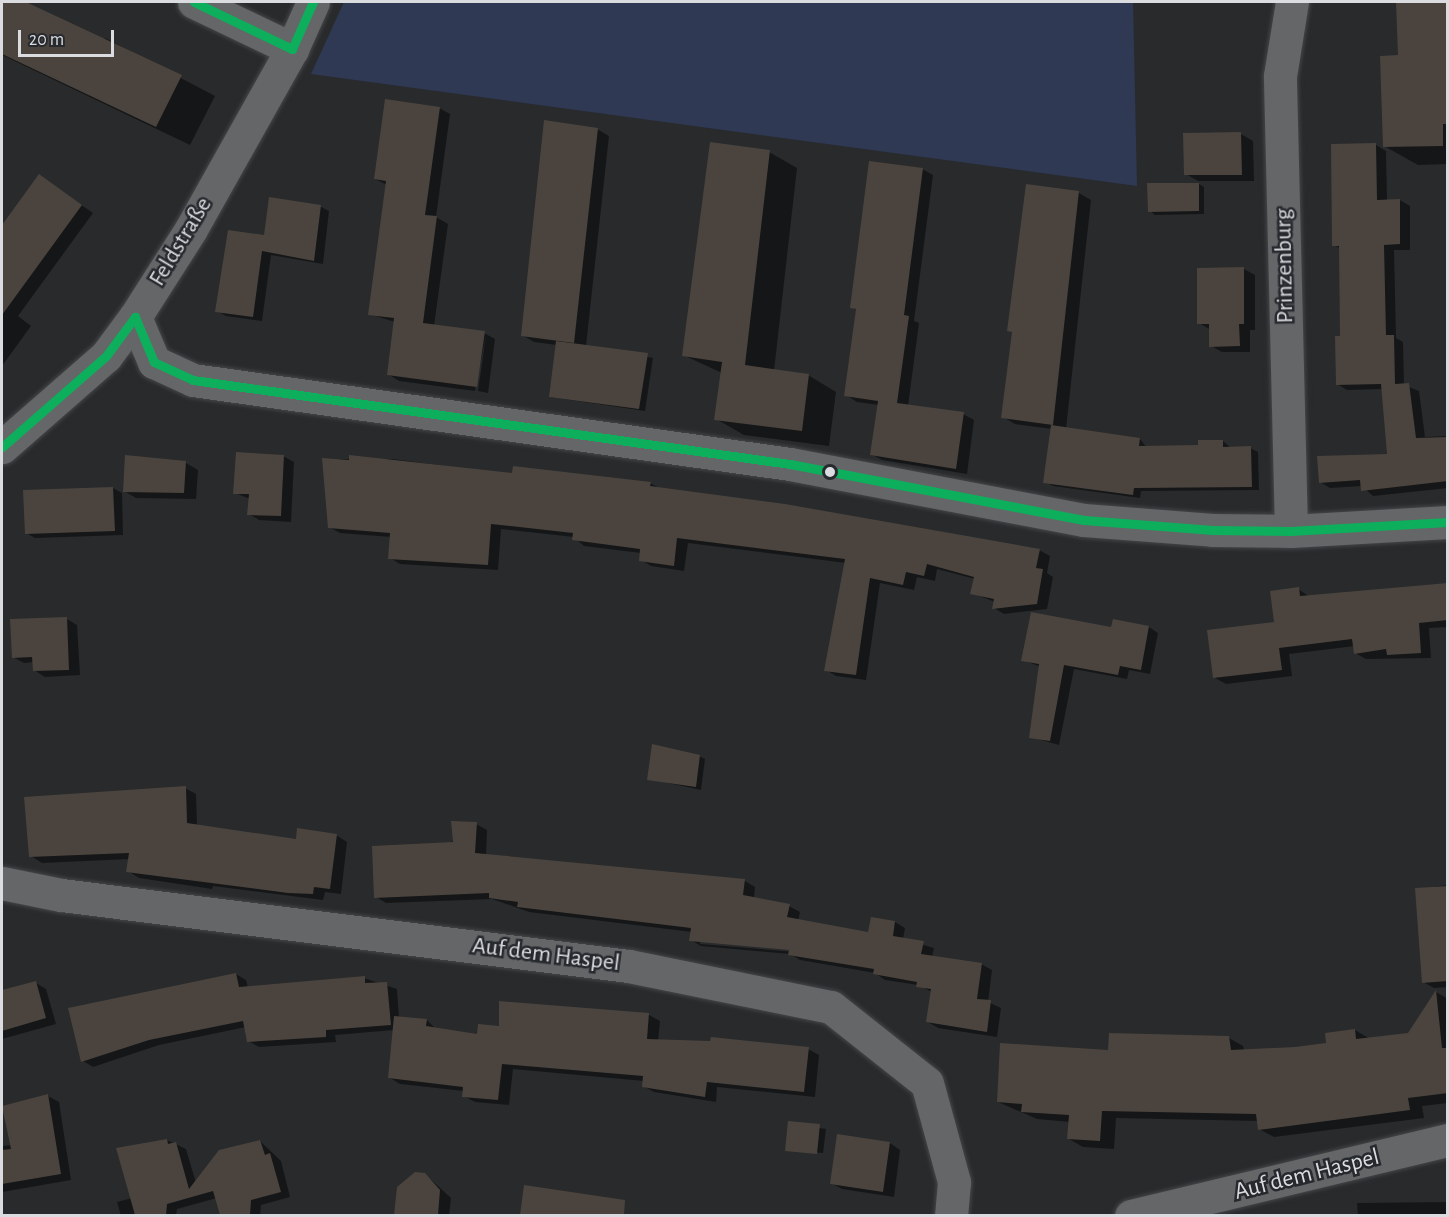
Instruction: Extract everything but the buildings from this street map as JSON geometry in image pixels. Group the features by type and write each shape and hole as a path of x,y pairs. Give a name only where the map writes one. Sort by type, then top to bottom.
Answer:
{"street":[{"path":"194,2 292,49"},
{"name":"Feldstraße","path":"2,447 106,356 135,317 191,229 292,49 313,2"},
{"name":"Prinzenburg","path":"1291,531 1280,76 1292,2"},
{"path":"135,317 154,362 193,380 790,464 1084,520 1213,530 1291,531 1448,522"},
{"name":"Auf dem Haspel","path":"2,883 61,895 629,966 831,1007 927,1083 954,1182 951,1215"},
{"name":"Auf dem Haspel","path":"1131,1215 1448,1140"}],"shaded area":[{"path":"344,2 1133,2 1137,186 311,74"}],"transit line":[{"path":"194,2 292,49 313,2"},
{"path":"2,447 106,356 135,317 154,362 193,380 790,464 1084,520 1213,530 1291,531 1448,522"}]}
